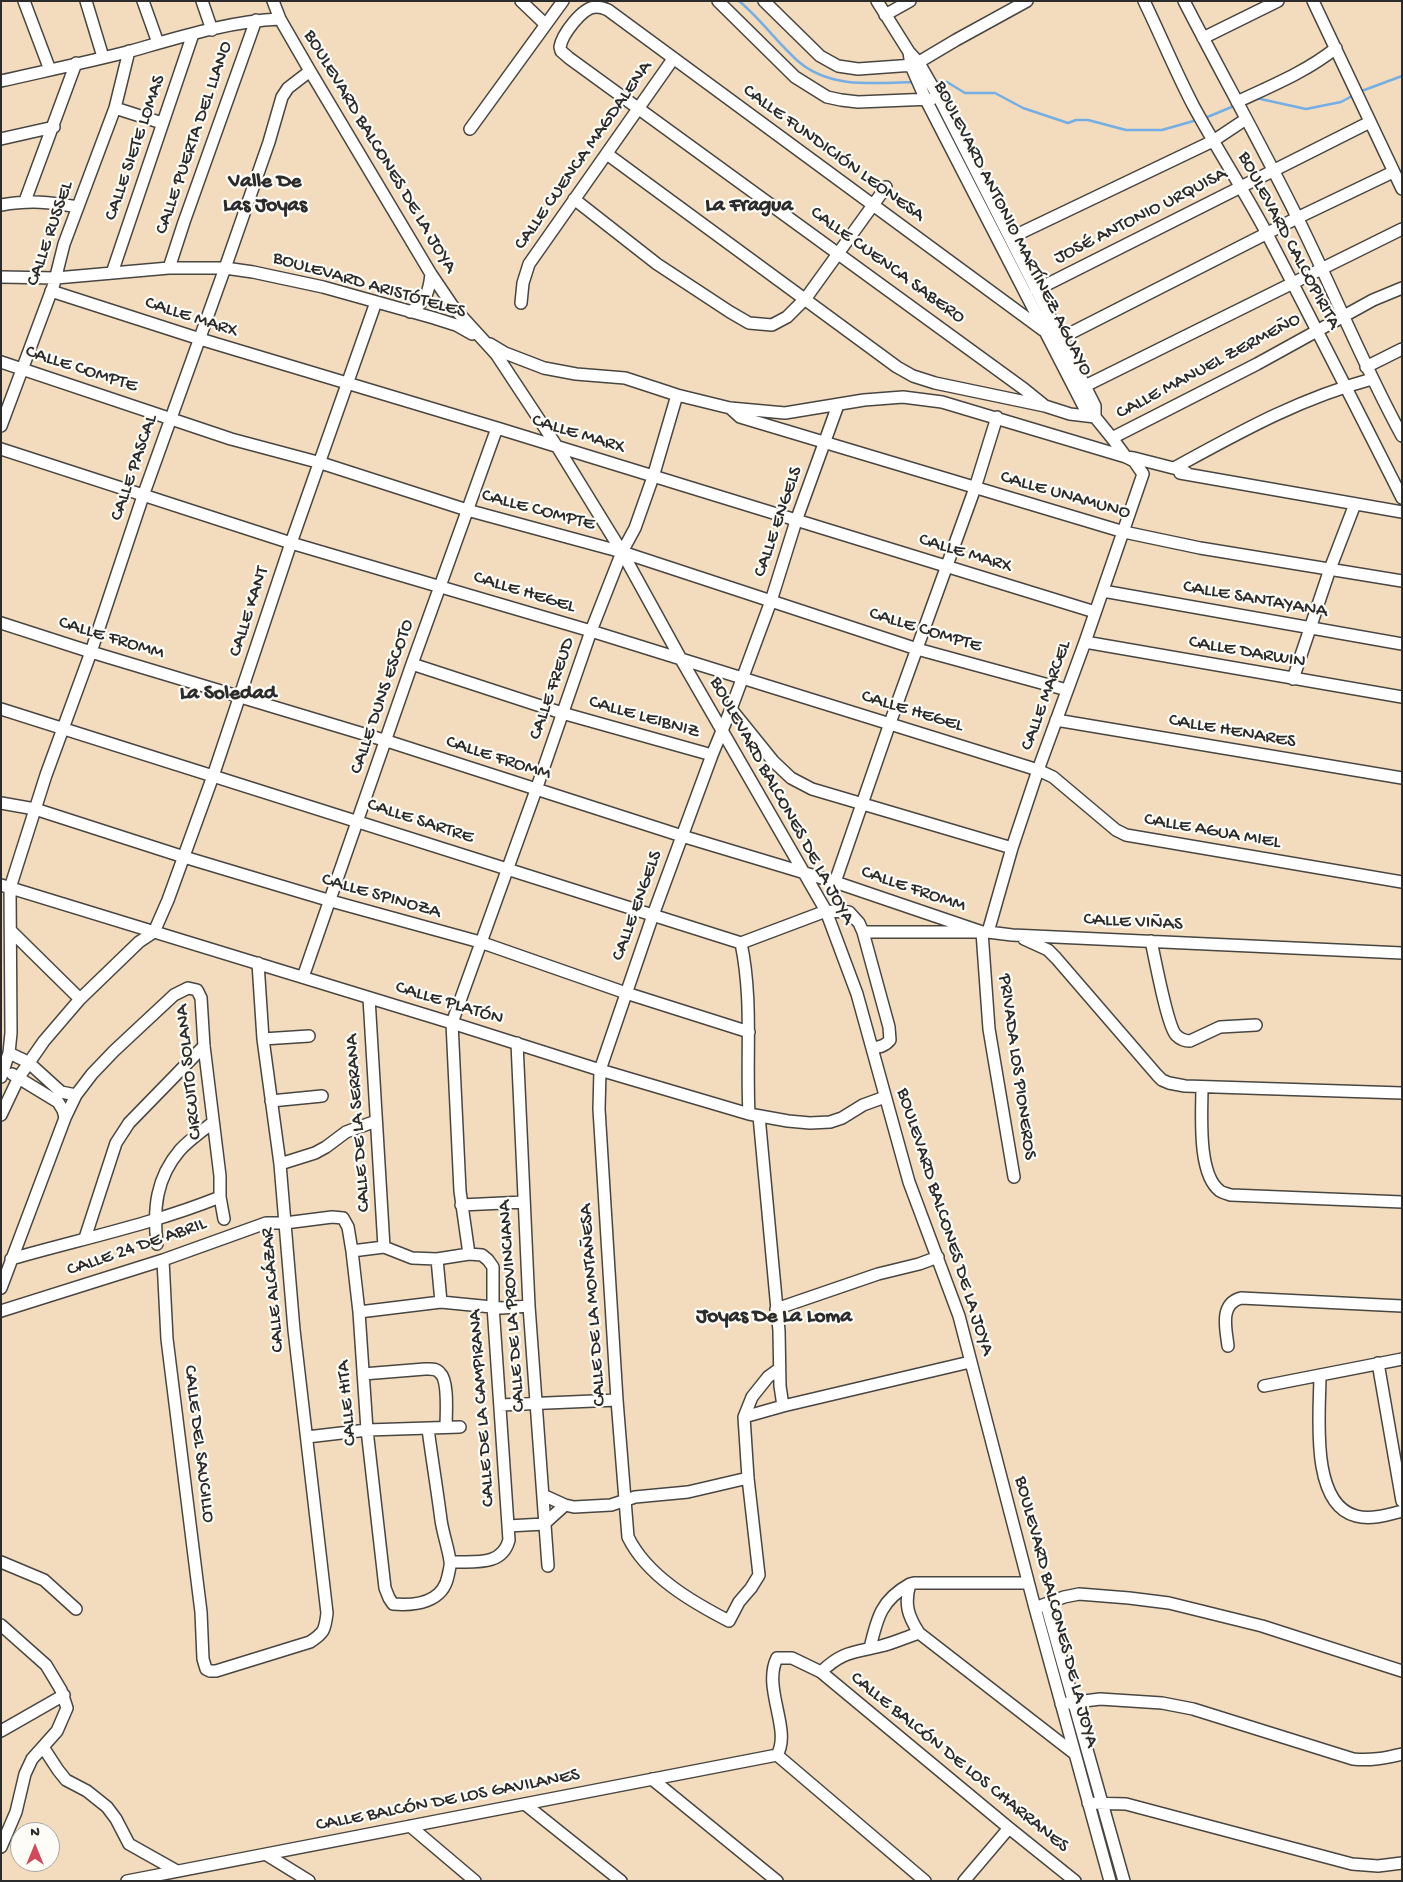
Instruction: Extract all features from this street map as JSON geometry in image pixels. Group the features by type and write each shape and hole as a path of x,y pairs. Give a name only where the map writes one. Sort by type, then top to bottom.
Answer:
{"street":[{"path":"24,1 50,70"},
{"path":"86,1 103,57"},
{"path":"143,1 158,43"},
{"path":"202,1 212,30"},
{"name":"BOULEVARD BALCONES DE LA JOYA","path":"272,1 280,20 431,274 454,308 496,354 558,448 622,552 826,911 858,994 909,1182 956,1309 1028,1583 1040,1606 1074,1701 1124,1881"},
{"path":"521,1 545,24"},
{"path":"470,128 563,1"},
{"path":"718,1 795,77 827,97 858,102 939,98"},
{"path":"764,1 828,62 858,70 918,73 939,50 1028,1"},
{"name":"BOULEVARD ANTONIO MARTÍNEZ AGUAYO","path":"877,1 909,52 926,100 1084,408 1095,417 1126,457"},
{"path":"885,15 910,1"},
{"name":"BOULEVARD CALCOPIRITA","path":"1144,1 1193,105 1242,187 1346,386 1397,474 1402,498"},
{"name":"BOULEVARD CALCOPIRITA","path":"1184,1 1297,218 1372,379 1396,414 1402,436"},
{"path":"1203,38 1278,1"},
{"path":"1313,1 1402,189"},
{"name":"CALLE FUNDICIÓN LEONESA","path":"561,51 560,43 576,20 591,8 608,10 1043,330"},
{"path":"1,81 256,20 280,20"},
{"name":"CALLE PUERTA DEL LLANO","path":"169,268 256,20"},
{"name":"CALLE SIETE LOMAS","path":"112,273 193,34"},
{"path":"1010,238 1213,141 1241,109 1322,59 1336,48"},
{"name":"CALLE RUSSEL","path":"1,426 56,278 64,244 116,108 129,51"},
{"name":"CALLE CUENCA SABERO","path":"561,51 1018,384 1045,406"},
{"name":"CALLE CUENCA MAGDALENA","path":"521,303 523,283 529,264 674,59"},
{"path":"25,201 54,127 76,63"},
{"name":"CALLE PASCAL","path":"3,1074 9,1053 11,1033 11,931 6,886 91,652 143,496 225,268 282,97 288,88 310,71"},
{"name":"BOULEVARD ANTONIO MARTÍNEZ AGUAYO","path":"918,73 932,85 939,98 1095,406 1095,417"},
{"path":"116,108 162,123"},
{"name":"JOSÉ ANTONIO URQUISA","path":"1036,290 1370,122"},
{"path":"1,139 54,127"},
{"path":"608,154 806,298 897,367 913,376 935,383 1045,406 1070,414 1095,417"},
{"path":"1061,338 1297,218 1393,172"},
{"path":"574,200 657,264 743,320 755,324 772,324 787,317 806,298 886,187"},
{"path":"1,205 25,201 78,207"},
{"path":"1085,386 1402,229"},
{"name":"BOULEVARD ARISTÓTELES","path":"1,277 56,278 169,268 225,268 253,272 376,302 456,325 505,353 544,368 576,374 625,378 677,395 730,408 785,413 864,400 918,398 942,402 997,417 1126,457 1134,461 1143,474 1151,469 1186,473"},
{"path":"410,312 420,306 425,298 430,286 431,274"},
{"name":"CALLE MANUEL ZERMEÑO","path":"1112,438 1257,364 1373,300 1402,288"},
{"name":"CALLE MARX","path":"51,291 200,339 497,428 1095,612"},
{"name":"CALLE KANT","path":"154,932 184,857 241,697 291,543 376,302"},
{"path":"1366,367 1402,349"},
{"name":"CALLE COMPTE","path":"1,362 232,439 320,463 467,510 622,552 917,648 1067,690"},
{"path":"1174,468 1277,413 1346,386 1372,379"},
{"name":"CALLE FREUD","path":"452,1023 592,631 622,552 635,528 653,477 677,395"},
{"name":"CALLE ENGELS","path":"731,709 771,601 796,521 838,405"},
{"name":"CALLE UNAMUNO","path":"730,408 740,417 1124,532 1200,548 1402,581"},
{"path":"835,882 975,488 997,417"},
{"name":"CALLE DUNS ESCOTO","path":"304,977 412,664 497,428"},
{"name":"CALLE HEGEL","path":"1,449 291,543 592,631 1038,770"},
{"name":"BOULEVARD ARISTÓTELES","path":"1126,457 1219,481 1402,512"},
{"name":"CALLE MARCEL","path":"985,932 1038,770 1085,642 1143,474"},
{"path":"1293,679 1330,569 1355,504"},
{"name":"CALLE SANTAYANA","path":"1103,591 1402,644"},
{"name":"CALLE FROMM","path":"1,623 387,741 682,836 804,872 985,932"},
{"name":"CALLE DARWIN","path":"1085,642 1402,697"},
{"name":"CALLE LEIBNIZ","path":"412,664 562,713 712,755 731,709"},
{"name":"CALLE SARTRE","path":"1,708 741,943"},
{"path":"731,709 773,760 792,778 812,789 1012,848"},
{"name":"CALLE HENARES","path":"1056,720 1402,778"},
{"name":"CALLE ENGELS","path":"600,1070 653,915 712,755"},
{"name":"CALLE AGUA MIEL","path":"1038,770 1053,777 1116,830 1126,835 1402,882"},
{"name":"CALLE SPINOZA","path":"1,803 35,809 184,857 331,901 480,942 626,993 749,1032"},
{"name":"CALLE PLATÓN","path":"6,886 600,1070 754,1115 810,1124 830,1122 842,1118 863,1105 885,1097"},
{"path":"783,1406 780,1345 754,1115 746,969 741,943 826,911 849,912 860,923 890,1034 888,1042 883,1046 872,1048"},
{"path":"11,931 80,999"},
{"path":"2,1113 18,1077 28,1062 80,999 139,942 154,932"},
{"name":"CALLE VIÑAS","path":"863,932 985,932 1012,935 1402,954"},
{"name":"PRIVADA LOS PIONEROS","path":"985,932 989,1029 1014,1177"},
{"path":"1012,935 1048,950 1157,1075 1169,1083 1202,1087 1402,1093"},
{"path":"1151,941 1169,1019 1177,1036 1190,1041 1220,1026 1256,1026"},
{"name":"CALLE ALCÁZAR","path":"258,963 263,1039 280,1164 294,1330 327,1613"},
{"name":"CIRCUITO SOLANA","path":"1,1288 65,1118 76,1095 92,1074 114,1051 181,990 194,988 199,993 212,1123 220,1176 220,1197 224,1219"},
{"name":"CALLE DE LA SERRANA","path":"369,998 384,1247"},
{"path":"352,1251 384,1247 412,1258 437,1259 469,1254 461,1206 452,1023"},
{"path":"263,1039 309,1036"},
{"name":"CALLE DE LA PROVINCIANA","path":"517,1043 529,1306 548,1566"},
{"path":"85,1238 116,1143 129,1123 204,1046"},
{"path":"9,1053 28,1062 62,1092 76,1095"},
{"name":"CALLE DE LA MONTAÑESA","path":"600,1070 599,1109 617,1400 628,1537 635,1551 652,1570 694,1602 729,1620 758,1575 748,1478"},
{"path":"3,1074 18,1077 58,1102 65,1118"},
{"path":"1202,1087 1202,1143 1205,1162 1213,1182 1221,1191 1227,1194 1248,1196 1402,1202"},
{"path":"271,1101 322,1096"},
{"path":"280,1164 315,1153 326,1148 346,1132 376,1121"},
{"path":"157,1244 154,1220 158,1194 164,1175 181,1149 212,1123"},
{"path":"11,1258 154,1220 199,1206 220,1197"},
{"path":"461,1206 524,1202"},
{"name":"CALLE 24 DE ABRIL","path":"1,1311 164,1260 266,1222 285,1223 332,1217"},
{"name":"CALLE HITA","path":"332,1217 345,1220 352,1251 359,1312 367,1430 385,1588 388,1598 393,1604 404,1605 429,1601 446,1586 451,1562"},
{"name":"CALLE DE LA CAMPIRANA","path":"451,1562 496,1559 508,1546 493,1306 493,1268 482,1255 469,1254"},
{"path":"776,1309 878,1274 919,1264 938,1257"},
{"path":"437,1259 441,1302"},
{"name":"CALLE DEL SAUCILLO","path":"164,1260 167,1340 187,1489 203,1633 204,1665 206,1669 216,1671 310,1642 322,1634 326,1625 327,1613"},
{"path":"1228,1346 1226,1311 1236,1299 1247,1297 1402,1306"},
{"path":"359,1312 441,1302 502,1308 529,1306"},
{"path":"1264,1386 1402,1359"},
{"path":"744,1417 970,1362"},
{"path":"1378,1363 1402,1501"},
{"path":"364,1374 434,1369 439,1372 445,1381 446,1427"},
{"path":"543,1495 574,1507 611,1505 644,1496 688,1492 748,1478 744,1417 752,1397 768,1377 780,1369"},
{"path":"1320,1375 1319,1449 1324,1479 1330,1492 1342,1509 1358,1516 1381,1516 1402,1511"},
{"path":"500,1405 617,1400"},
{"path":"307,1437 367,1430 460,1426"},
{"path":"428,1428 442,1525 451,1562"},
{"path":"508,1526 544,1524 565,1505"},
{"path":"1,1562 44,1580 76,1609"},
{"path":"870,1648 881,1613 888,1599 910,1584 927,1582 1028,1583"},
{"path":"910,1584 907,1593 907,1611 919,1633 1075,1754"},
{"path":"1040,1606 1064,1597 1079,1594 1169,1603 1262,1626 1402,1671"},
{"name":"BOULEVARD BALCONES DE LA JOYA","path":"1040,1606 1061,1704 1110,1881"},
{"path":"1,1625 46,1665 64,1695 67,1708 57,1731 32,1759 25,1774 16,1812 1,1846"},
{"path":"821,1672 834,1660 843,1655 883,1646 919,1633"},
{"name":"CALLE BALCÓN DE LOS CHARRANES","path":"777,1755 780,1750 782,1735 774,1701 772,1668 777,1658 792,1658 821,1672 1075,1881"},
{"path":"1,1731 64,1695"},
{"path":"1061,1704 1100,1699 1162,1703 1193,1709 1353,1759 1372,1760 1402,1754"},
{"path":"1,1736 1,1743"},
{"path":"43,1747 66,1780 87,1791 107,1807 116,1819 129,1844 177,1871"},
{"path":"777,1755 925,1881"},
{"name":"CALLE BALCÓN DE LOS GAVILANES","path":"127,1881 777,1755"},
{"path":"652,1779 777,1881"},
{"path":"1088,1803 1126,1804 1352,1864 1378,1866 1402,1863"},
{"path":"526,1804 621,1881"},
{"path":"410,1826 474,1881"},
{"path":"964,1881 1009,1828"},
{"path":"267,1855 309,1881"},
{"path":"196,1868 198,1881"}],"waterway":[{"path":"739,1 755,15 791,55 812,71 825,77 854,83 915,82"},
{"path":"1359,92 1402,76"},
{"path":"933,82 947,82 965,93 995,93 1023,108 1068,123 1076,120 1088,120 1126,130 1162,130 1197,120"},
{"path":"1256,98 1306,109 1341,102 1354,95"},
{"path":"1205,118 1234,106"}],"district":[{"name":"Valle De Las Joyas","path":"265,195"},
{"name":"La Fragua","path":"749,207"},
{"name":"La Soledad","path":"228,695"},
{"name":"Joyas De La Loma","path":"774,1318"}]}
